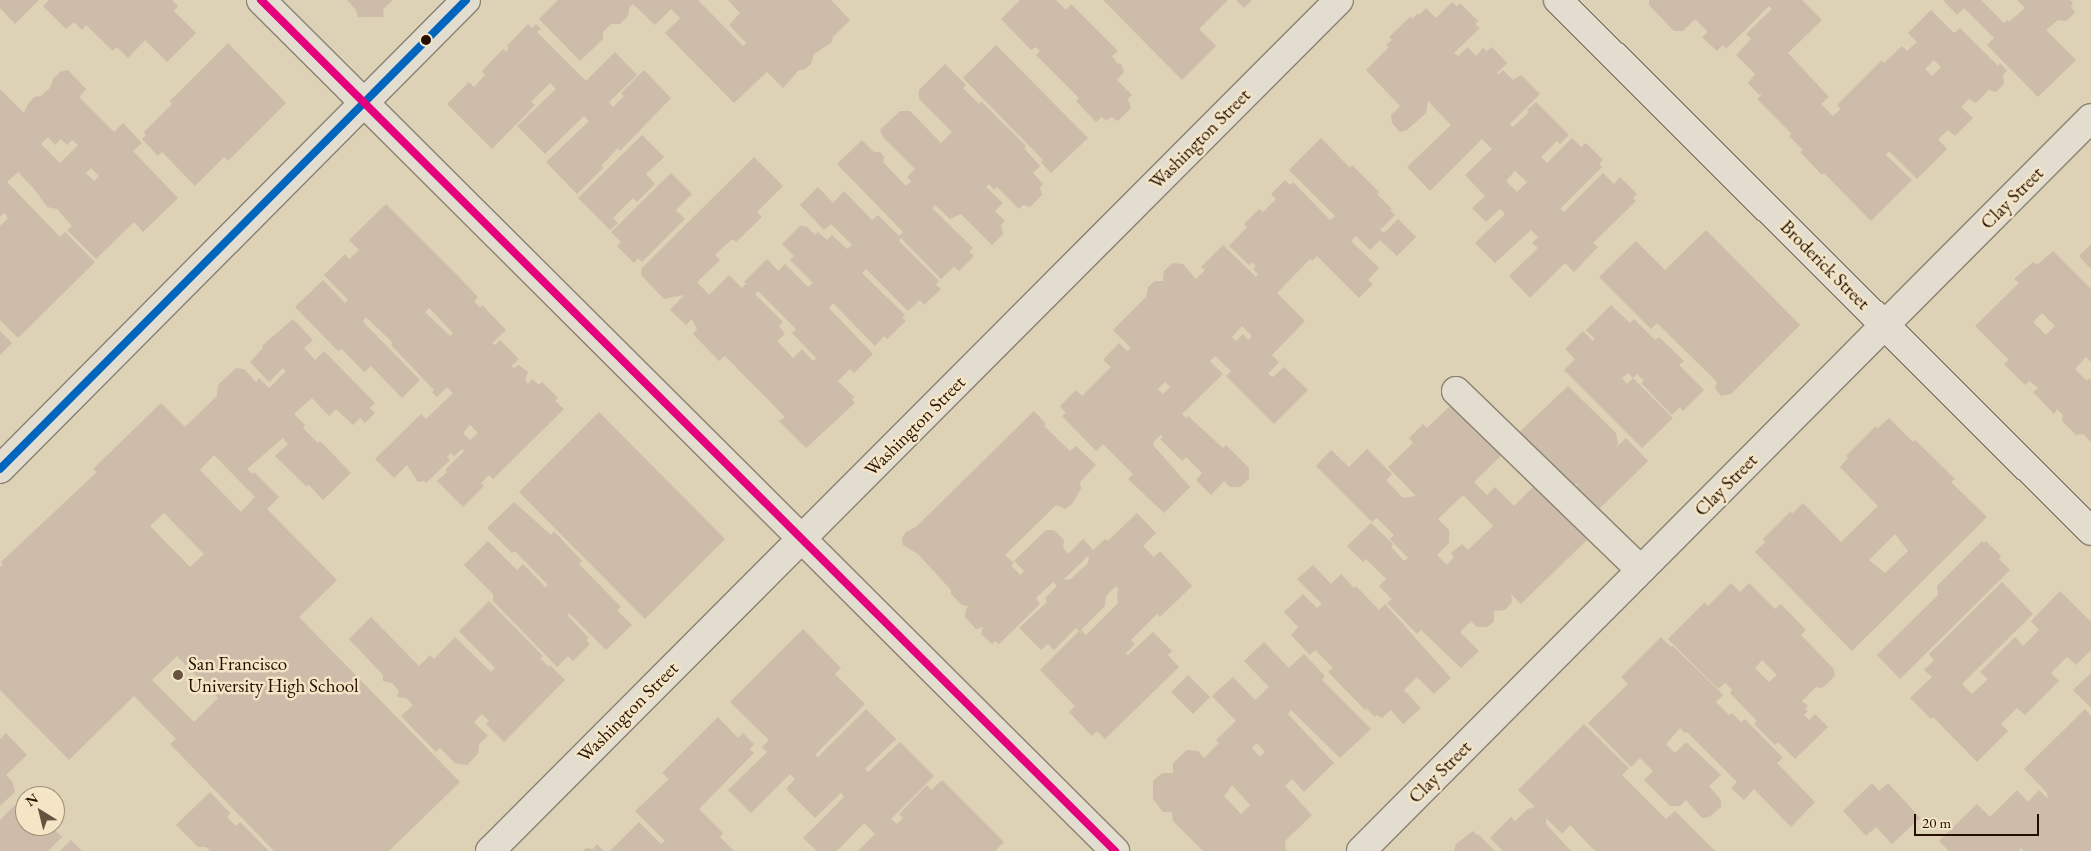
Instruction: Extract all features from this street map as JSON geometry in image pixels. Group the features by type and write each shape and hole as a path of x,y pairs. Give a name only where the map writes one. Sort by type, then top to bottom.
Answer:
{"street":[{"path":"261,0 1115,851"},
{"path":"0,469 466,0"},
{"name":"Washington Street","path":"490,851 1339,0"},
{"name":"Broderick Street","path":"1558,0 2091,530"},
{"name":"Clay Street","path":"1361,851 2091,118"},
{"path":"1456,391 1641,570"}],"building":[{"path":"0,0 39,0 15,24 0,8"},
{"path":"49,0 172,0 178,6 174,11 196,33 167,62 145,40 128,58 117,47 113,51 86,25 82,30 74,22 66,29 43,6"},
{"path":"347,0 393,0 383,9 384,17 358,17 356,10"},
{"path":"558,0 698,0 743,46 746,43 729,25 740,13 728,0 831,0 850,20 833,37 832,42 814,54 811,64 805,69 799,70 783,88 767,72 734,103 665,33 680,18 671,9 655,25 633,4 629,8 628,16 620,24 611,24 603,32 603,39 580,61 539,19"},
{"path":"1020,0 1056,0 1066,10 1071,4 1118,51 1112,56 1117,63 1121,64 1124,72 1117,80 1132,95 1128,99 1131,108 1118,121 1111,117 1106,121 1102,117 1096,122 1076,101 1079,98 1036,55 1040,51 1036,47 1031,50 1001,19"},
{"path":"1103,0 1228,0 1199,29 1216,46 1182,80"},
{"path":"1236,0 1252,0 1244,8"},
{"path":"1649,0 1802,0 1822,20 1788,53 1829,97 1821,104 1833,116 1841,109 1837,105 1882,60 1884,63 1902,46 1907,51 1917,42 1908,33 1931,10 1954,33 1960,28 1998,66 2000,63 2007,71 2003,75 2004,84 1996,92 1989,90 1976,103 1969,99 1961,107 1973,118 1955,136 1948,130 1938,139 1947,149 1917,179 1889,151 1886,155 1912,180 1871,221 1824,173 1822,175 1800,152 1803,150 1789,136 1792,134 1757,99 1763,93 1759,95 1748,83 1755,74 1736,55 1751,39 1746,34 1772,9 1769,6 1726,49 1723,45 1717,51 1702,37 1708,32 1695,19 1683,31 1674,31 1649,5","holes":["1934,60 1941,67 1932,76 1925,69"]},
{"path":"1943,0 1981,0 2004,23 2007,20 2009,22 2025,8 2017,0 2070,0 2073,3 2071,6 2075,13 2066,21 2058,20 2046,30 2076,60 2038,97 1987,45 1994,38 1964,8 1957,15"},
{"path":"1452,2 1457,6 1460,3 1478,21 1475,24 1480,28 1454,53 1458,56 1468,47 1476,56 1483,48 1487,51 1492,47 1507,63 1497,73 1499,74 1503,70 1513,80 1521,75 1540,94 1510,124 1513,127 1529,112 1527,110 1536,102 1569,135 1560,144 1557,141 1541,157 1547,163 1572,138 1581,147 1586,143 1603,160 1599,164 1602,167 1560,209 1564,212 1603,173 1614,184 1620,177 1637,194 1633,198 1636,201 1593,243 1598,247 1574,272 1565,263 1530,298 1509,276 1538,248 1532,243 1538,237 1531,230 1495,263 1475,243 1505,214 1500,209 1486,222 1472,208 1485,196 1465,175 1492,149 1482,139 1430,191 1407,167 1451,125 1428,101 1426,113 1407,130 1400,132 1392,123 1391,115 1400,106 1366,70 1389,47 1386,45 1392,40 1389,37 1410,17 1412,19 1426,8 1436,18","holes":["1515,171 1527,182 1517,192 1506,181"]},
{"path":"528,24 532,28 536,24 541,29 537,32 586,81 615,52 637,75 609,102 613,107 624,96 621,93 644,70 671,98 620,151 618,148 601,166 603,168 577,194 546,162 589,121 584,116 545,154 517,126 556,89 550,83 531,102 535,105 492,149 447,104 469,82 474,87 485,75 482,71 503,49 506,52 509,48 507,46"},
{"path":"228,43 286,103 228,161 224,157 195,186 162,152 158,156 142,139 146,135 144,132 172,104 170,101"},
{"path":"996,45 1088,138 1051,173 1041,162 1043,160 963,78"},
{"path":"945,64 966,85 963,88 979,104 981,101 1026,146 1024,148 1040,166 1033,173 1043,184 1040,187 1042,195 1030,207 1023,205 1019,209 997,187 994,190 989,184 986,187 1003,203 995,211 1005,221 1001,225 1003,234 992,245 961,214 950,219 935,205 932,208 973,248 969,252 974,256 959,271 954,267 941,279 901,238 899,241 939,281 936,285 941,289 924,305 920,300 908,311 866,269 862,273 905,315 902,318 906,321 887,339 884,336 875,346 833,303 829,308 873,354 854,373 850,369 838,381 854,397 852,399 855,403 806,448 779,421 785,417 725,356 719,361 693,334 697,329 692,319 686,325 670,310 684,295 664,299 641,275 642,268 754,157 783,186 757,212 762,217 736,242 732,239 715,255 720,260 697,282 709,295 729,275 742,288 746,284 744,282 767,259 778,271 785,264 808,287 813,283 790,260 794,256 782,244 801,225 806,226 815,235 818,232 827,240 832,235 847,249 852,245 831,224 824,230 800,205 818,187 833,203 844,191 872,220 878,215 899,236 903,232 837,164 862,140 874,152 880,152 884,157 883,162 906,186 911,181 907,177 915,169 883,137 880,130 900,111 910,111 941,143 952,132 919,99 919,90","holes":["758,291 796,329 792,333 816,358 813,361 802,349 793,358 777,341 785,334 779,326 783,322 755,294"]},
{"path":"68,70 86,89 79,97 114,132 123,123 142,143 133,151 178,198 143,232 134,222 96,259 67,230 72,226 57,209 47,207 35,190 18,172 7,182 60,237 65,232 95,262 18,338 0,320 0,226 8,218 4,213 0,217 0,89 24,113 34,97 41,96 50,88 53,79 60,72","holes":["48,137 55,145 61,139 67,145 72,140 78,145 60,163 41,144","91,168 99,176 94,181 86,173"]},
{"path":"642,135 664,157 646,174 655,184 637,202 633,198 613,218 618,223 610,230 578,198"},
{"path":"1321,138 1350,168 1352,165 1379,192 1377,194 1392,209 1390,210 1395,215 1380,230 1384,233 1398,219 1416,237 1397,256 1380,240 1370,250 1356,236 1351,241 1379,268 1368,280 1373,284 1359,298 1317,256 1312,261 1310,259 1277,293 1305,321 1272,355 1279,362 1268,374 1273,377 1284,367 1308,390 1274,424 1226,376 1231,371 1215,356 1210,361 1223,374 1182,414 1186,418 1188,416 1223,448 1226,445 1249,468 1249,479 1240,487 1230,487 1224,481 1211,495 1196,480 1202,473 1186,457 1182,461 1160,439 1163,437 1161,435 1155,440 1153,445 1190,487 1164,513 1128,479 1133,474 1103,444 1096,451 1062,416 1066,413 1060,406 1076,390 1082,396 1111,367 1103,360 1119,343 1127,351 1131,348 1113,330 1146,297 1148,287 1155,281 1163,281 1164,271 1173,263 1183,264 1196,279 1205,270 1201,267 1223,245 1256,277 1258,274 1253,269 1256,266 1252,262 1249,265 1229,246 1247,227 1244,224 1259,209 1263,212 1276,199 1271,194 1285,180 1290,185 1293,182 1330,220 1335,216 1289,170","holes":["1242,326 1252,336 1248,340 1243,334 1236,341 1232,337","1165,382 1170,387 1163,394 1158,389"]},
{"path":"671,173 692,194 676,210 685,219 642,262 638,258 634,263 617,246 621,242 611,232"},
{"path":"386,204 478,297 474,301 480,308 482,305 506,330 492,343 495,345 500,340 519,359 511,366 514,368 519,365 528,372 525,380 528,384 532,379 539,385 542,382 558,398 555,401 564,409 493,479 489,475 481,483 484,486 463,507 437,481 464,451 462,449 454,456 451,453 447,457 450,460 426,483 424,481 418,482 407,465 394,478 375,459 421,414 426,419 453,393 447,387 437,397 432,392 434,390 391,345 393,343 366,317 363,321 366,325 420,380 402,398 371,366 364,372 342,349 338,351 295,307 323,280 345,303 348,300 324,275 345,254 349,259 359,250 349,240","holes":["429,308 453,333 450,336 425,312","470,425 478,433 470,440 463,433"]},
{"path":"1706,230 1800,325 1731,394 1721,396 1715,388 1717,382 1657,323 1651,329 1599,277 1636,241 1665,270"},
{"path":"2091,244 2091,269 2079,256"},
{"path":"2053,251 2091,289 2091,362 2086,357 2075,369 2087,381 2089,378 2091,380 2091,442 2083,434 2076,435 2062,421 2063,415 2057,409 2054,414 2033,392 2038,388 2030,381 2025,385 2004,364 2009,360 1975,326 2019,283 2014,279 2033,262 2037,265","holes":["2042,313 2055,326 2046,335 2033,322"]},
{"path":"1611,305 1630,323 1634,319 1655,340 1659,337 1684,361 1679,365 1704,390 1683,411 1680,407 1672,415 1641,383 1644,381 1637,374 1633,378 1673,418 1642,448 1564,370 1575,359 1565,349 1583,331 1593,341 1595,339 1586,330","holes":["1628,373 1633,378 1627,384 1622,378"]},
{"name":"San Francisco University High School","path":"293,319 313,340 304,348 315,360 324,351 375,403 370,408 375,413 365,423 360,418 353,425 336,409 329,416 312,398 294,414 305,425 303,428 318,443 320,441 351,473 323,500 309,485 306,486 275,456 288,444 283,438 247,469 252,474 254,472 279,497 267,509 337,580 299,617 460,782 389,851 274,851 170,744 176,739 134,696 69,760 0,690 0,567 3,564 1,562 97,472 93,469 161,403 185,427 217,396 218,385 236,368 244,369 256,382 259,378 269,388 286,371 283,368 269,382 250,362 263,348 262,346","holes":["214,455 255,497 241,512 200,470","164,513 204,554 190,567 150,526","177,656 218,698 194,722 152,680"]},
{"path":"0,331 12,343 0,355"},
{"path":"1568,386 1616,433 1618,444 1614,449 1626,438 1648,461 1592,516 1569,492 1579,484 1565,485 1512,439"},
{"path":"1455,401 1505,452 1474,482 1487,495 1495,487 1514,506 1538,482 1591,536 1521,604 1511,594 1512,602 1505,610 1494,611 1494,622 1487,627 1477,627 1471,621 1460,632 1479,651 1461,668 1421,630 1417,634 1387,603 1392,599 1379,586 1386,579 1366,559 1363,562 1347,546 1371,523 1393,544 1391,547 1404,561 1408,558 1390,539 1394,535 1377,518 1372,522 1316,466 1331,450 1349,467 1367,449 1392,474 1386,480 1403,498 1416,496 1388,467 1413,443 1409,438 1423,424 1427,428","holes":["1463,495 1493,526 1468,550 1462,544 1451,553 1454,557 1447,565 1437,555 1449,543 1449,530 1438,519"]},
{"path":"1034,411 1046,424 1044,426 1070,451 1076,446 1096,465 1080,482 1081,489 1072,504 1065,509 1056,505 1005,555 1014,563 1011,565 1020,575 1024,571 1014,561 1046,530 1054,530 1064,540 1063,548 1068,554 1083,539 1093,550 1105,539 1108,541 1137,513 1156,533 1143,546 1154,557 1160,551 1192,586 1160,617 1157,614 1131,640 1135,644 1126,653 1128,655 1153,632 1172,651 1168,655 1179,667 1105,739 1097,731 1092,736 1069,712 1075,706 1040,670 1079,631 1076,628 1054,650 1048,644 1041,650 1019,628 1047,602 1045,598 1057,586 1053,582 1036,598 1040,604 999,644 995,641 992,644 981,634 983,627 976,629 965,617 966,609 969,606 962,605 918,554 903,545 902,538 906,532 916,527","holes":["1089,555 1088,563 1071,579 1063,580","1116,586 1119,590 1117,593 1118,603 1086,635 1081,630 1105,606 1106,596"]},
{"path":"599,412 725,539 645,619 519,492"},
{"path":"1889,418 1955,479 1951,482 1987,517 1852,651 1755,552 1765,542 1763,539 1791,511 1792,514 1803,503 1841,542 1878,506 1840,467 1848,458 1846,456 1876,426 1877,429","holes":["1895,534 1908,551 1885,573 1869,560"]},
{"path":"514,502 551,535 554,531 582,561 579,564 621,607 617,610 632,625 606,650 569,613 567,615 589,638 586,640 590,644 573,661 568,656 557,667 493,601 493,594 464,565 488,541 517,570 523,564 545,587 548,585 515,551 512,553 487,528"},
{"path":"1982,541 1984,543 1986,541 2001,556 1999,559 2010,570 1900,679 1877,655 1938,595 1937,586"},
{"path":"1313,565 1331,584 1341,574 1354,588 1356,586 1379,610 1385,604 1451,678 1434,694 1417,677 1404,690 1421,708 1403,724 1391,710 1382,718 1377,715 1375,717 1366,708 1365,710 1328,672 1333,668 1315,650 1310,655 1291,635 1298,627 1284,612 1303,594 1317,608 1322,604 1297,579"},
{"path":"2002,582 2033,614 1962,684 1972,694 1988,679 1980,672 2015,637 2023,646 2039,630 2031,621 2060,591 2091,622 2091,650 2076,665 2067,657 2051,673 2059,681 2025,715 2017,708 2001,724 2008,731 1977,762 1933,717 1931,719 1910,698 1932,677 1924,670 1934,660 1929,654"},
{"path":"1731,583 1740,592 1749,583 1775,609 1781,604 1806,630 1801,635 1833,668 1835,676 1822,688 1816,687 1802,701 1808,706 1805,709 1808,711 1804,715 1809,720 1815,714 1828,727 1795,759 1778,742 1775,745 1754,724 1757,721 1730,693 1732,690 1725,683 1718,689 1668,639 1705,602 1708,606","holes":["1762,660 1777,675 1769,682 1755,668"]},
{"path":"489,601 543,656 540,658 565,680 504,742 486,724 489,721 482,714 474,722 488,736 479,744 478,754 467,765 455,763 440,748 436,752 401,716 413,705 406,698 397,697 399,691 392,683 383,681 383,675 349,639 371,617 419,666 430,655 434,659 455,637 491,672 495,668 459,631"},
{"path":"803,629 841,668 835,674 865,704 815,755 818,757 866,709 896,739 865,769 868,772 900,742 934,776 891,819 897,824 903,818 899,814 927,785 931,790 942,780 1004,842 995,851 858,851 875,834 864,823 837,851 817,851 803,838 844,797 841,793 815,818 786,789 795,779 790,774 751,813 728,790 767,752 762,747 769,740 730,702"},
{"path":"1661,637 1671,647 1673,646 1723,695 1716,702 1729,715 1732,713 1741,722 1745,719 1783,758 1777,763 1815,802 1791,827 1754,789 1744,800 1731,788 1737,782 1687,732 1685,733 1680,728 1666,744 1675,753 1686,742 1721,775 1709,786 1721,800 1721,807 1709,817 1702,818 1686,800 1680,806 1670,806 1644,780 1653,771 1640,758 1631,767 1588,723 1628,684 1621,677"},
{"path":"1264,642 1289,668 1304,654 1325,676 1322,680 1371,729 1340,758 1291,710 1288,714 1334,763 1304,792 1292,779 1285,786 1312,815 1285,841 1286,851 1203,851 1173,821 1172,812 1163,812 1153,799 1153,781 1162,773 1173,773 1173,763 1187,750 1198,751 1204,758 1219,743 1216,740 1236,721 1212,696 1233,677 1255,700 1269,687 1244,661","holes":["1257,743 1265,752 1260,757 1252,748","1232,785 1250,805 1241,814 1224,796"]},
{"path":"2091,673 2091,708 2073,690"},
{"path":"1188,675 1210,697 1193,714 1171,692"},
{"path":"2085,709 2091,716 2091,851 2024,851 2021,848 2018,851 1949,851 1939,841 1977,804 1990,817 2017,790 2028,802 2039,790 2048,799 2047,793 2024,769"},
{"path":"718,717 738,738 743,733 754,744 750,749 754,753 699,809 723,833 720,837 734,851 610,851 639,822 661,844 665,841 635,811 669,779 662,773"},
{"path":"1584,724 1629,768 1622,775 1666,819 1675,811 1715,851 1595,851 1570,825 1562,834 1546,818 1546,824 1571,851 1503,851 1490,838 1511,817 1515,821 1528,809 1535,807 1518,790"},
{"path":"6,733 27,755 6,775 12,781 15,792 0,806 0,739"},
{"path":"1872,783 1879,791 1888,783 1920,818 1892,844 1876,827 1866,836 1843,811"},
{"path":"210,792 230,813 227,817 236,826 240,822 269,851 210,851 206,847 198,847 176,825"},
{"path":"15,805 15,836 62,837 48,851 0,851 0,820"},
{"path":"1473,831 1495,851 1454,851 1456,844"},
{"path":"71,840 82,851 60,851"},
{"path":"597,844 604,851 583,851 586,848 593,849"}],"transit line":[{"path":"261,0 1115,851"},
{"path":"0,469 466,0"}],"place":[{"name":"San Francisco University High School","path":"178,675"}]}
